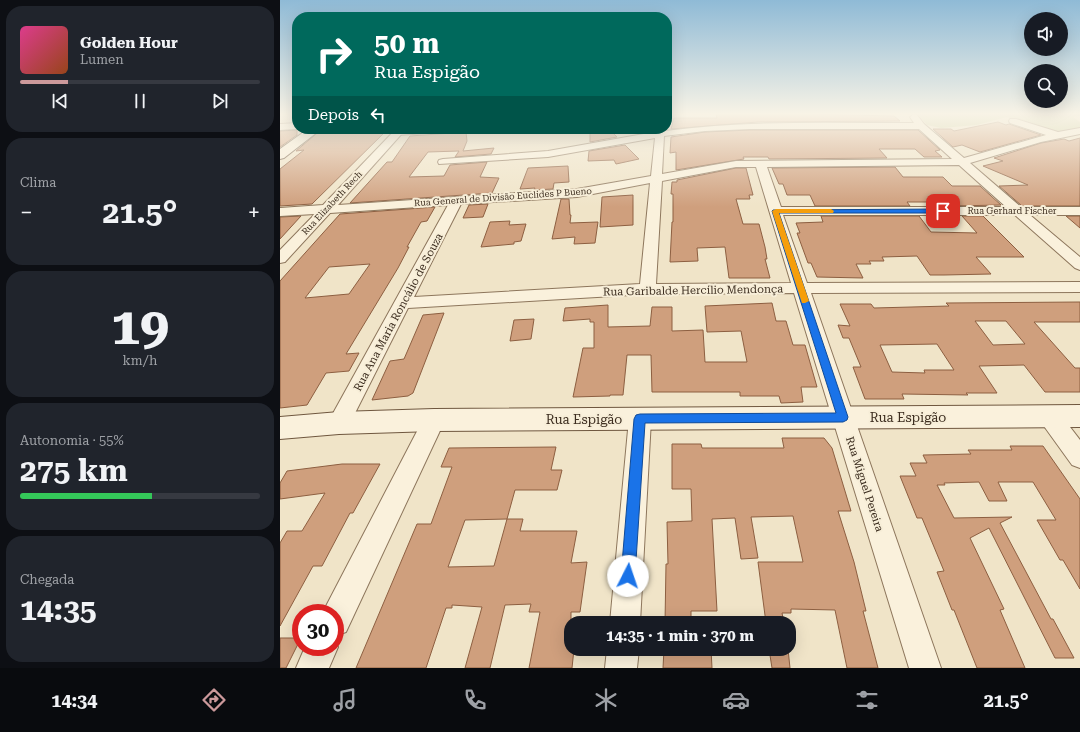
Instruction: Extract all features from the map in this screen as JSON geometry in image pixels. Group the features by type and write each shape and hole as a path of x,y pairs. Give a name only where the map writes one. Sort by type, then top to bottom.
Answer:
{"street":[{"path":"280,155 293,145"},
{"name":"Rua Elizabeth Rech","path":"280,259 387,145"},
{"path":"443,162 548,154 593,145"},
{"path":"648,289 659,145"},
{"path":"943,145 1080,265"},
{"name":"Rua General de Divisão Euclides P Bueno","path":"280,212 577,193 726,165 760,163 963,162 1021,145"},
{"name":"Rua Miguel Pereira","path":"760,163 925,668"},
{"name":"Rua Ana Maria Roncálio de Souza","path":"339,423 456,201"},
{"name":"Rua Gerhard Fischer","path":"776,211 1080,211"},
{"name":"Rua Garibalde Hercílio Mendonça","path":"402,303 648,289 1080,287"},
{"path":"1050,416 1080,458"},
{"name":"Rua Espigão","path":"280,428 339,423 434,420 1080,416"},
{"path":"626,616 640,419"},
{"path":"343,604 434,420"},
{"path":"312,668 318,656"},
{"path":"621,668 622,656"}],"building":[{"path":"303,145 372,145 312,204 280,206 280,169 304,150 296,151"},
{"path":"404,145 465,145 463,151 494,148 491,154 455,157 459,151 428,152 409,177 444,176 450,165 487,162 480,177 499,178 492,193 350,203 387,162 392,162"},
{"path":"625,145 639,159 616,164 614,160 588,161 589,151"},
{"path":"670,145 935,145 940,150 935,151 942,157 924,157 915,149 879,149 887,158 769,159 768,157 743,157 744,159 676,170 676,152 670,153"},
{"path":"962,145 1004,145 980,152"},
{"path":"1034,145 1080,145 1080,206 1022,206 999,186 1028,185 983,166 1003,161 994,158"},
{"path":"568,166 569,182 554,183 553,189 520,189 528,168"},
{"path":"895,167 903,177 943,177 952,186 980,186 1001,205 952,206 948,202 907,202 910,206 815,206 810,195 787,195 783,184 779,184 772,168"},
{"path":"736,168 746,168 753,195 749,195 750,199 736,199 743,224 759,224 765,247 767,259 765,259 770,278 729,278 725,247 697,248 698,261 670,262 673,222 673,194 671,194 672,182"},
{"path":"633,195 633,225 600,227 602,197"},
{"path":"561,199 569,199 571,215 570,223 598,222 595,243 574,244 575,237 552,239"},
{"path":"488,204 483,217 463,218 469,205"},
{"path":"435,207 427,221 421,222 407,247 409,247 398,268 346,354 359,353 349,371 326,373 307,405 280,408 280,281 340,214","holes":["370,264 349,294 305,298 329,267"]},
{"path":"301,216 280,239 280,217"},
{"path":"821,216 919,216 931,232 977,233 962,216 983,216 1024,257 976,257 991,274 930,275 917,256 882,257 884,261 869,261 871,264 856,264 863,278 817,277 811,263 808,263 797,233 800,233 796,223 823,222"},
{"path":"1066,216 1080,216 1080,228"},
{"path":"510,221 509,225 526,224 521,241 514,242 514,244 481,247 490,222"},
{"path":"1080,302 1080,322 1034,322 1075,368 1080,368 1080,392 1045,392 1024,365 979,366 997,393 966,393 968,395 902,394 904,399 865,399 853,367 861,367 849,338 843,338 838,325 850,326 840,304 871,304 874,308 949,306 946,303","holes":["975,321 1006,321 1025,344 993,345","937,344 954,370 924,370 925,373 892,372 880,345"]},
{"path":"772,303 776,321 786,321 793,345 805,345 817,387 801,387 803,402 781,403 779,396 740,396 740,392 652,392 651,355 627,355 623,395 573,397 583,348 594,348 594,322 590,322 590,319 563,321 565,308 608,305 608,327 650,326 652,307 672,307 672,331 703,330 705,362 747,362 741,331 707,332 705,306"},
{"path":"444,313 413,393 408,396 372,400 390,361 404,359 423,315"},
{"path":"534,319 531,339 510,341 514,320"},
{"path":"782,438 824,438 832,448 851,511 838,511 854,562 866,611 863,611 878,668 847,668 835,610 791,609 791,613 782,613 783,616 765,616 758,562 803,562 793,516 751,517 758,558 741,559 735,518 712,519 717,611 691,611 691,616 665,616 666,564 668,564 667,522 692,521 691,489 672,489 672,444 701,444 702,448 784,448"},
{"path":"1010,446 1043,446 1080,499 1080,589 1063,560 1060,560 1037,520 1056,520 1033,482 998,482 1007,501 989,501 979,482 944,483 945,485 937,485 954,518 1012,517 1000,523 1051,619 1053,619 1074,658 1055,658 989,528 970,538 1004,609 1000,610 1025,668 977,668 937,572 944,571 922,518 917,518 900,476 916,476 910,463 927,463 923,455 971,454 968,450 1012,450"},
{"path":"556,447 551,470 562,470 557,490 515,490 507,519 523,519 520,531 577,531 571,563 587,562 580,612 571,612 571,616 564,616 564,656 573,656 572,668 529,668 540,612 529,612 531,604 505,605 490,668 465,668 482,607 452,605 452,608 446,608 426,668 356,668 417,524 431,524 452,467 441,467 449,448","holes":["507,519 494,566 448,567 465,520"]},
{"path":"342,464 380,464 353,513 350,513 322,566 313,566 280,626 280,543 287,531 302,531 325,493 280,499 280,483 287,471"},
{"path":"280,638 292,638 292,656 286,668 280,668"},
{"path":"664,656 711,656 712,668 663,668"},
{"path":"770,656 789,656 790,668 772,668"}],"slow traffic":[{"path":"805,301 776,211 831,211"}],"route":[{"path":"628,576 640,419 843,417 776,211 943,211"}]}
